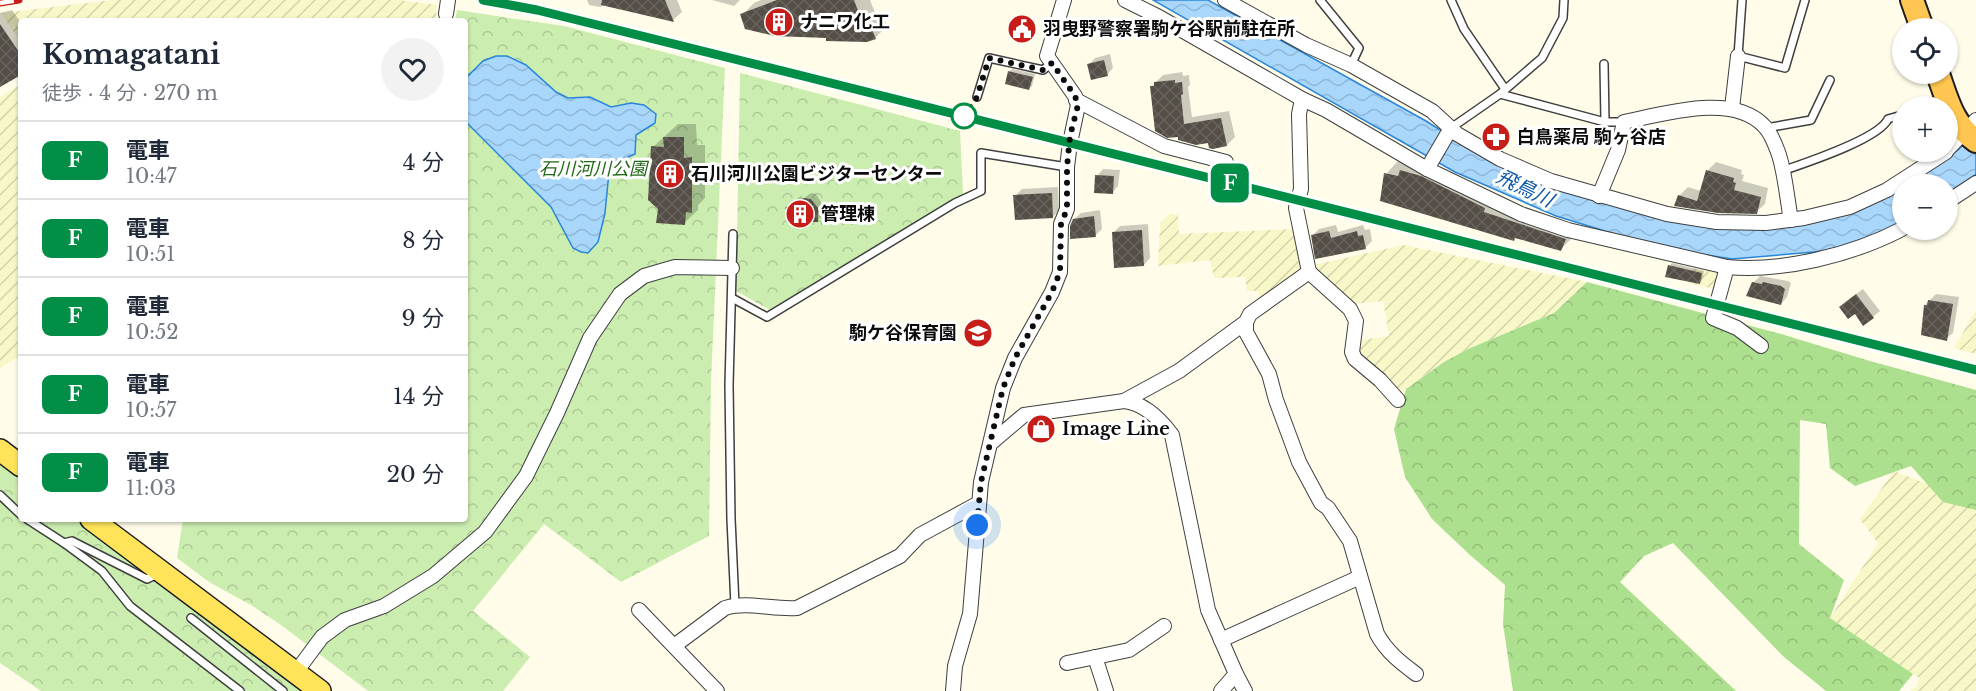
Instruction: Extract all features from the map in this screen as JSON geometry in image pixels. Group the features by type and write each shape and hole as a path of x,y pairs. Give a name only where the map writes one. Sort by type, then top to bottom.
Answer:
{"highway":[{"path":"1912,0 1918,18"},
{"path":"1958,114 1971,132"}],"main road":[{"path":"0,450 18,464"},
{"path":"95,522 320,691"}],"street":[{"path":"953,691 955,666 970,615 981,482 1003,388 1060,272 1061,224 1067,209 1070,136 1078,105 1047,56 1064,0"},
{"path":"1125,0 1428,167 1521,214 1568,230 1727,267 1745,268 1779,267 1818,258 1880,240 1892,234"},
{"path":"1225,0 1306,45 1351,65 1432,111 1450,130 1500,159 1551,181 1667,214 1717,222 1766,223 1791,220 1850,207 1887,190 1929,162"},
{"path":"1732,108 1738,56"},
{"path":"1302,99 1299,114 1301,189 1296,208 1309,272 1350,309 1356,321 1352,352 1355,359 1398,400"},
{"path":"1076,100 1164,146 1226,162"},
{"path":"1599,196 1618,150 1624,122 1685,109 1732,108 1751,116 1766,128 1779,154 1791,220"},
{"path":"1428,167 1450,130"},
{"path":"1958,142 1971,132"},
{"path":"1958,195 1976,183"},
{"path":"296,672 322,637 345,620 384,606 434,576 485,532 526,476 590,338 620,294 644,276 675,267 732,268"},
{"path":"1727,267 1713,318 1737,328 1761,346"},
{"path":"1309,272 1250,314 1246,322 1246,332 1269,374 1299,462 1321,503 1328,508 1350,541 1377,634 1385,647 1416,674"},
{"path":"1124,401 1179,371 1246,322"},
{"path":"991,442 1024,415 1124,401 1137,402 1165,425 1172,435 1208,610 1245,691"},
{"path":"674,646 725,608 735,605 780,609 797,608 900,556 920,535 979,503"},
{"path":"1221,640 1360,577"},
{"path":"639,610 717,691"},
{"path":"1067,663 1129,650 1164,626"},
{"path":"1095,657 1106,691"},
{"path":"1221,691 1236,674"}],"lane":[{"path":"1320,0 1359,48 1351,65"},
{"path":"1451,0 1464,29 1503,92 1605,122 1624,122"},
{"path":"1450,130 1503,92 1542,58 1563,18 1564,0"},
{"path":"1742,0 1738,56 1785,68 1805,0"},
{"path":"977,97 989,58 1043,70 1052,63"},
{"path":"1604,64 1605,122"},
{"path":"1766,128 1811,120 1830,81"},
{"path":"1782,171 1855,143 1885,126 1888,119 1892,118"},
{"path":"732,298 767,317 955,203 981,191 981,153 1067,167"},
{"path":"733,234 729,385 735,605"},
{"path":"0,495 18,512"},
{"path":"32,522 102,571 130,606 240,691"},
{"path":"64,543 72,541 147,579 161,572"},
{"path":"191,618 283,691"}],"green space":[{"path":"113,0 399,0 437,5 436,18 18,18 18,38 1,13"},
{"name":"石川河川公園","path":"457,10 564,26 725,68 711,381 709,536 621,582 544,524 473,611 530,657 503,691 368,691 281,625 209,582 177,558 183,522 468,522 468,18 456,18"},
{"path":"740,73 960,131 963,194 770,310 736,291"},
{"path":"18,86 18,357 0,368 0,97"},
{"path":"1171,213 1178,215 1179,234 1293,229 1302,274 1261,302 1258,291 1247,291 1245,277 1214,278 1210,260 1158,266 1160,222"},
{"path":"1403,245 1587,282 1554,313 1468,349 1444,362 1397,395 1360,359 1358,349 1360,340 1389,336 1383,301 1351,304 1314,265"},
{"path":"1692,268 1723,274 1719,290 1688,283"},
{"path":"1587,282 1976,390 1976,510 1943,502 1911,466 1855,486 1830,468 1826,424 1800,420 1799,544 1844,580 1830,618 1913,674 1899,691 1826,691 1784,657 1673,543 1644,556 1620,582 1736,691 1513,691 1503,624 1505,585 1432,519 1405,477 1394,429 1406,389 1444,362 1468,349 1554,313"},
{"path":"1976,310 1976,354 1954,348"},
{"path":"0,459 18,473 18,522 82,522 304,691 41,691 0,663"},
{"path":"1894,471 1976,503 1976,691 1910,691 1917,686 1919,678 1830,618 1878,543 1860,519"}],"water":[{"name":"飛鳥川","path":"1153,0 1208,0 1426,121 1491,162 1546,184 1606,203 1793,225 1836,217 1892,192 1892,229 1826,251 1732,259 1657,247 1556,216 1455,172"},
{"path":"496,56 507,56 526,65 556,92 568,98 590,97 611,107 631,103 644,105 656,114 655,123 636,135 635,154 622,160 609,172 605,213 598,242 588,253 573,248 551,207 468,124 468,76 483,61"},
{"path":"1976,132 1976,174 1958,188 1958,174 1922,174 1940,162 1958,162 1958,150"}],"building":[{"path":"602,0 665,0 674,22 601,5"},
{"path":"777,0 854,0 864,26 871,27 876,39 867,42 826,41 826,38 775,36 745,29 740,14"},
{"path":"0,24 18,51 18,77 0,87"},
{"path":"1104,60 1108,76 1091,80 1087,64"},
{"path":"1008,71 1033,77 1029,90 1005,84"},
{"path":"1175,80 1175,83 1182,82 1184,124 1221,118 1227,146 1213,149 1209,148 1208,143 1196,145 1178,140 1178,137 1167,138 1155,131 1150,86 1154,86 1154,82"},
{"name":"石川河川公園ビジターセンター","path":"663,137 684,137 684,158 692,157 692,213 686,212 685,225 656,223 658,209 648,200 651,146 664,147"},
{"path":"1400,170 1421,176 1485,208 1484,212 1566,239 1561,251 1515,238 1514,241 1380,201 1384,173 1398,176"},
{"path":"1706,170 1734,178 1733,182 1736,183 1734,190 1761,197 1757,214 1718,213 1674,206 1678,195 1697,201"},
{"path":"1095,175 1114,176 1113,194 1094,193"},
{"path":"1052,193 1053,218 1015,220 1013,195"},
{"name":"管理棟","path":"804,198 811,199 818,208 818,222 806,222 801,225 796,223 785,208 795,200 797,203"},
{"path":"1094,216 1096,237 1070,239 1070,226 1073,219"},
{"path":"1142,230 1144,266 1114,268 1112,232"},
{"path":"1329,231 1331,238 1357,231 1358,236 1363,235 1366,249 1315,259 1311,235"},
{"path":"1668,265 1702,273 1700,284 1665,277"},
{"path":"1752,282 1762,284 1763,282 1785,289 1781,305 1746,296"},
{"path":"1856,294 1874,318 1863,326 1855,314 1848,319 1839,307"},
{"path":"1928,300 1953,304 1947,341 1921,335 1924,305 1927,305"}],"railway":[{"path":"0,3 19,0"},
{"path":"483,0 537,10 1976,370"}],"train":[{"name":"F","path":"483,0 537,10 1976,370"}],"place":[{"name":"ナニワ化工","path":"779,22"},
{"name":"羽曳野警察署駒ケ谷駅前駐在所","path":"1022,29"},
{"name":"白鳥薬局 駒ヶ谷店","path":"1496,137"},
{"name":"石川河川公園ビジターセンター","path":"670,174"},
{"name":"管理棟","path":"800,214"},
{"name":"駒ケ谷保育園","path":"978,333"},
{"name":"Image Line","path":"1041,429"}],"route":[{"path":"964,116 977,97 989,58 1043,70 1052,63 1075,96 1078,105 1070,136 1067,209 1061,224 1060,272 1052,292 1015,358 1003,388 981,482 977,525"}]}
